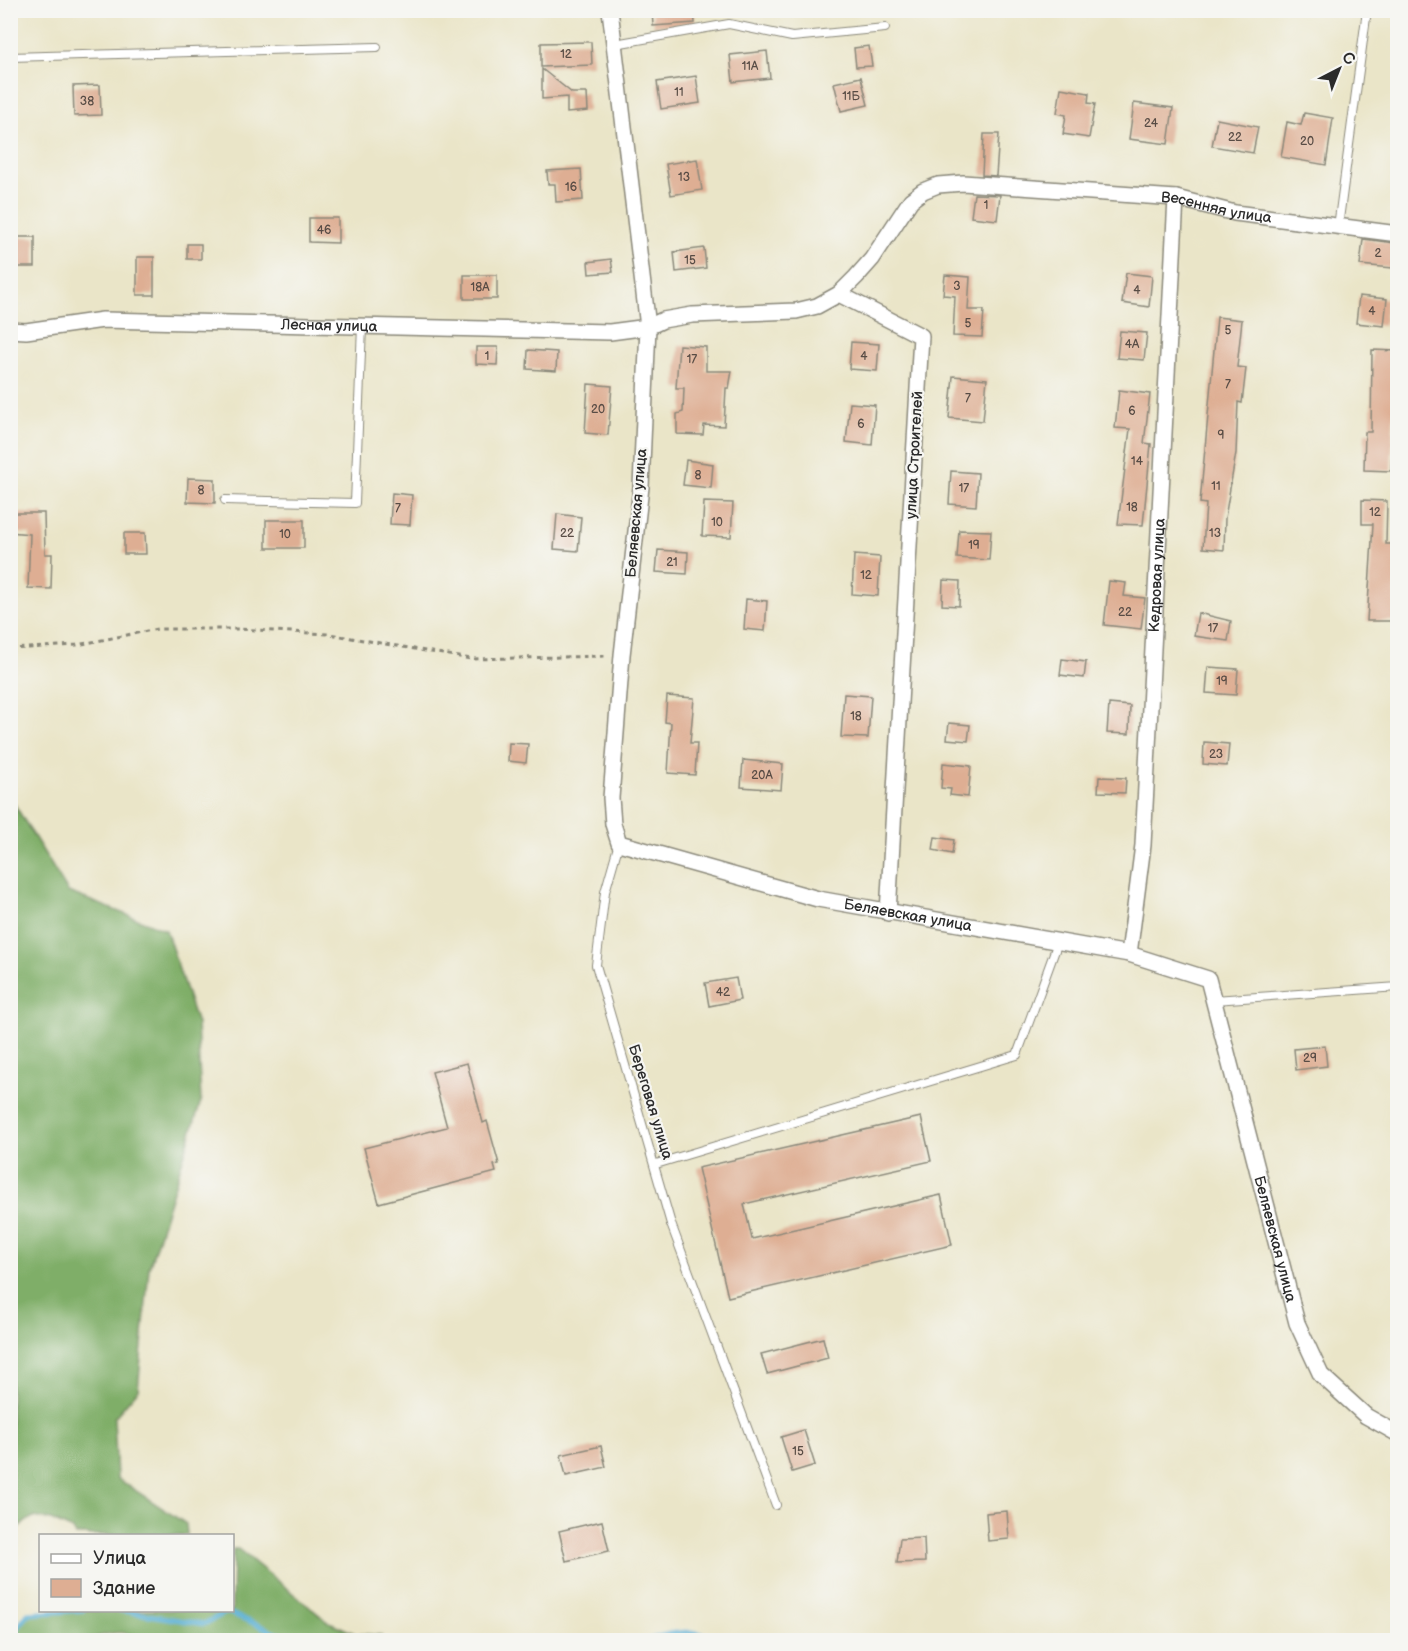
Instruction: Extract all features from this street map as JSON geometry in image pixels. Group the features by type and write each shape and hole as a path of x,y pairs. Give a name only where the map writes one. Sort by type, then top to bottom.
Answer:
{"street":[{"path":"610,10 615,44"},
{"name":"Беляевская улица","path":"615,44 648,327 641,487 622,655 611,798 613,824 619,843 818,899 1129,954 1208,979 1297,1323 1321,1375 1366,1416 1398,1434"},
{"name":"Весенняя улица","path":"839,294 872,259 901,212 923,191 938,185 963,183 1176,198 1235,213 1398,234"},
{"name":"Кедровая улица","path":"1129,954 1143,845 1176,198"},
{"name":"Лесная улица","path":"10,330 26,331 103,320 610,332 648,327 663,320 692,315 796,311 817,306 839,294"},
{"name":"улица Строителей","path":"839,294 921,336 888,913"}],"lane":[{"path":"1338,227 1367,10"},
{"path":"615,44 729,24 792,37 885,28"},
{"path":"10,57 377,47"},
{"path":"225,500 355,504 362,326"},
{"name":"Береговая улица","path":"619,843 605,892 596,965 637,1112 656,1164 671,1224 776,1505"},
{"path":"656,1164 1017,1055 1058,942"},
{"path":"1214,1000 1398,987"}],"path":[{"path":"10,650 77,645 157,629 238,628 328,633 471,659 622,655"}],"green space":[{"path":"10,797 68,892 166,930 197,1024 201,1101 149,1268 138,1390 114,1418 117,1478 186,1524 187,1534 75,1534 73,1530 51,1520 33,1517 11,1532"},
{"path":"234,1549 238,1549 327,1621 356,1634 381,1635 383,1640 140,1640 126,1633 112,1633 66,1642 13,1640 11,1637 28,1614 234,1612"}],"building":[{"path":"652,10 694,10 695,23 653,26"},
{"path":"591,42 592,65 541,67 541,43"},
{"path":"869,46 872,66 856,67 854,48"},
{"path":"767,51 770,78 733,82 730,55"},
{"path":"542,69 572,93 587,93 588,111 567,113 567,97 542,99"},
{"path":"696,76 700,103 661,109 657,82"},
{"path":"861,77 868,105 841,111 834,83"},
{"path":"100,85 101,115 74,116 73,86"},
{"path":"1061,88 1089,93 1088,103 1095,104 1089,138 1063,134 1066,115 1057,113"},
{"path":"1134,103 1173,108 1168,144 1129,139"},
{"path":"1304,113 1333,118 1326,165 1281,157 1287,122 1301,125"},
{"path":"1217,119 1258,127 1253,153 1212,146"},
{"path":"984,134 999,134 996,176 982,175"},
{"path":"697,159 702,190 671,195 666,164"},
{"path":"581,169 583,200 556,202 555,184 548,184 547,171"},
{"path":"974,194 1000,195 997,220 971,217"},
{"path":"309,218 338,218 338,243 309,242"},
{"path":"10,237 35,237 35,267 10,267"},
{"path":"1363,239 1395,243 1393,268 1360,265"},
{"path":"187,244 201,244 201,259 187,259"},
{"path":"704,248 706,268 676,272 674,252"},
{"path":"137,257 154,257 154,295 137,295"},
{"path":"611,259 613,272 589,274 588,262"},
{"path":"1126,273 1152,276 1149,307 1122,303"},
{"path":"464,275 497,275 497,299 464,299"},
{"path":"945,275 970,277 968,310 984,310 982,337 953,336 955,296 943,295"},
{"path":"1359,296 1387,299 1384,326 1356,323"},
{"path":"1217,317 1242,320 1237,367 1246,368 1242,403 1238,402 1236,453 1225,518 1224,550 1203,548 1206,504 1200,503"},
{"path":"1120,331 1147,333 1144,360 1117,358"},
{"path":"851,342 879,344 877,371 849,369"},
{"path":"679,345 706,347 706,371 732,371 729,388 726,388 724,426 704,425 703,435 677,434 677,414 683,412 684,388 676,388"},
{"path":"476,347 498,347 497,365 476,364"},
{"path":"528,350 557,352 556,371 527,369"},
{"path":"1372,350 1397,351 1391,471 1364,470 1365,432 1371,432"},
{"path":"953,376 987,379 983,421 949,418"},
{"path":"588,384 612,386 608,435 585,433"},
{"path":"1119,390 1150,394 1144,443 1151,444 1143,525 1118,524 1130,429 1115,428"},
{"path":"850,403 875,405 872,445 846,442"},
{"path":"686,460 713,464 711,488 683,485"},
{"path":"951,471 978,473 976,506 949,504"},
{"path":"188,478 215,479 215,503 187,502"},
{"path":"392,493 412,495 410,525 390,524"},
{"path":"1362,500 1387,501 1386,544 1396,544 1395,621 1367,621 1373,524 1362,524"},
{"path":"704,502 733,503 731,537 702,536"},
{"path":"10,513 44,513 45,554 52,554 51,589 28,588 30,534 10,532"},
{"path":"557,514 581,517 578,551 554,549"},
{"path":"266,520 304,520 304,548 266,548"},
{"path":"959,530 991,531 989,560 957,558"},
{"path":"124,533 145,533 146,554 124,554"},
{"path":"658,550 688,552 687,574 656,572"},
{"path":"854,555 880,557 878,596 852,594"},
{"path":"943,580 960,581 959,606 942,605"},
{"path":"1109,581 1126,583 1124,596 1145,598 1141,629 1104,625"},
{"path":"746,599 767,601 765,631 744,629"},
{"path":"1198,613 1231,621 1228,641 1194,636"},
{"path":"1062,659 1086,662 1084,678 1060,675"},
{"path":"1208,667 1238,669 1236,695 1206,693"},
{"path":"844,694 871,696 868,738 841,737"},
{"path":"667,696 694,698 690,743 697,743 695,775 668,773 671,723 665,722"},
{"path":"1109,704 1130,706 1129,734 1107,733"},
{"path":"949,723 970,725 968,741 947,739"},
{"path":"1204,742 1229,744 1227,766 1203,764"},
{"path":"509,743 528,744 526,763 508,761"},
{"path":"743,760 783,764 781,790 741,787"},
{"path":"943,763 971,766 968,797 950,795 951,789 941,788"},
{"path":"1099,777 1126,778 1125,793 1098,792"},
{"path":"935,837 954,840 952,854 933,850"},
{"path":"736,978 740,1000 709,1006 705,983"},
{"path":"1325,1046 1327,1066 1296,1070 1294,1049"},
{"path":"467,1063 483,1123 487,1121 499,1164 494,1165 496,1172 379,1203 364,1148 447,1127 432,1072"},
{"path":"921,1117 931,1161 744,1204 752,1239 941,1195 952,1245 728,1297 698,1168"},
{"path":"823,1338 828,1358 767,1374 761,1354"},
{"path":"804,1430 815,1465 792,1472 781,1437"},
{"path":"601,1446 606,1467 566,1476 561,1455"},
{"path":"1007,1511 1009,1539 988,1541 986,1513"},
{"path":"602,1521 609,1551 566,1561 559,1531"},
{"path":"924,1538 925,1562 897,1563 900,1539"}],"waterway":[{"path":"13,1640 11,1637 28,1614 56,1612"},
{"path":"130,1612 204,1624 227,1612"},
{"path":"227,1612 294,1640"},
{"path":"649,1640 682,1632 707,1636 714,1640"}]}
